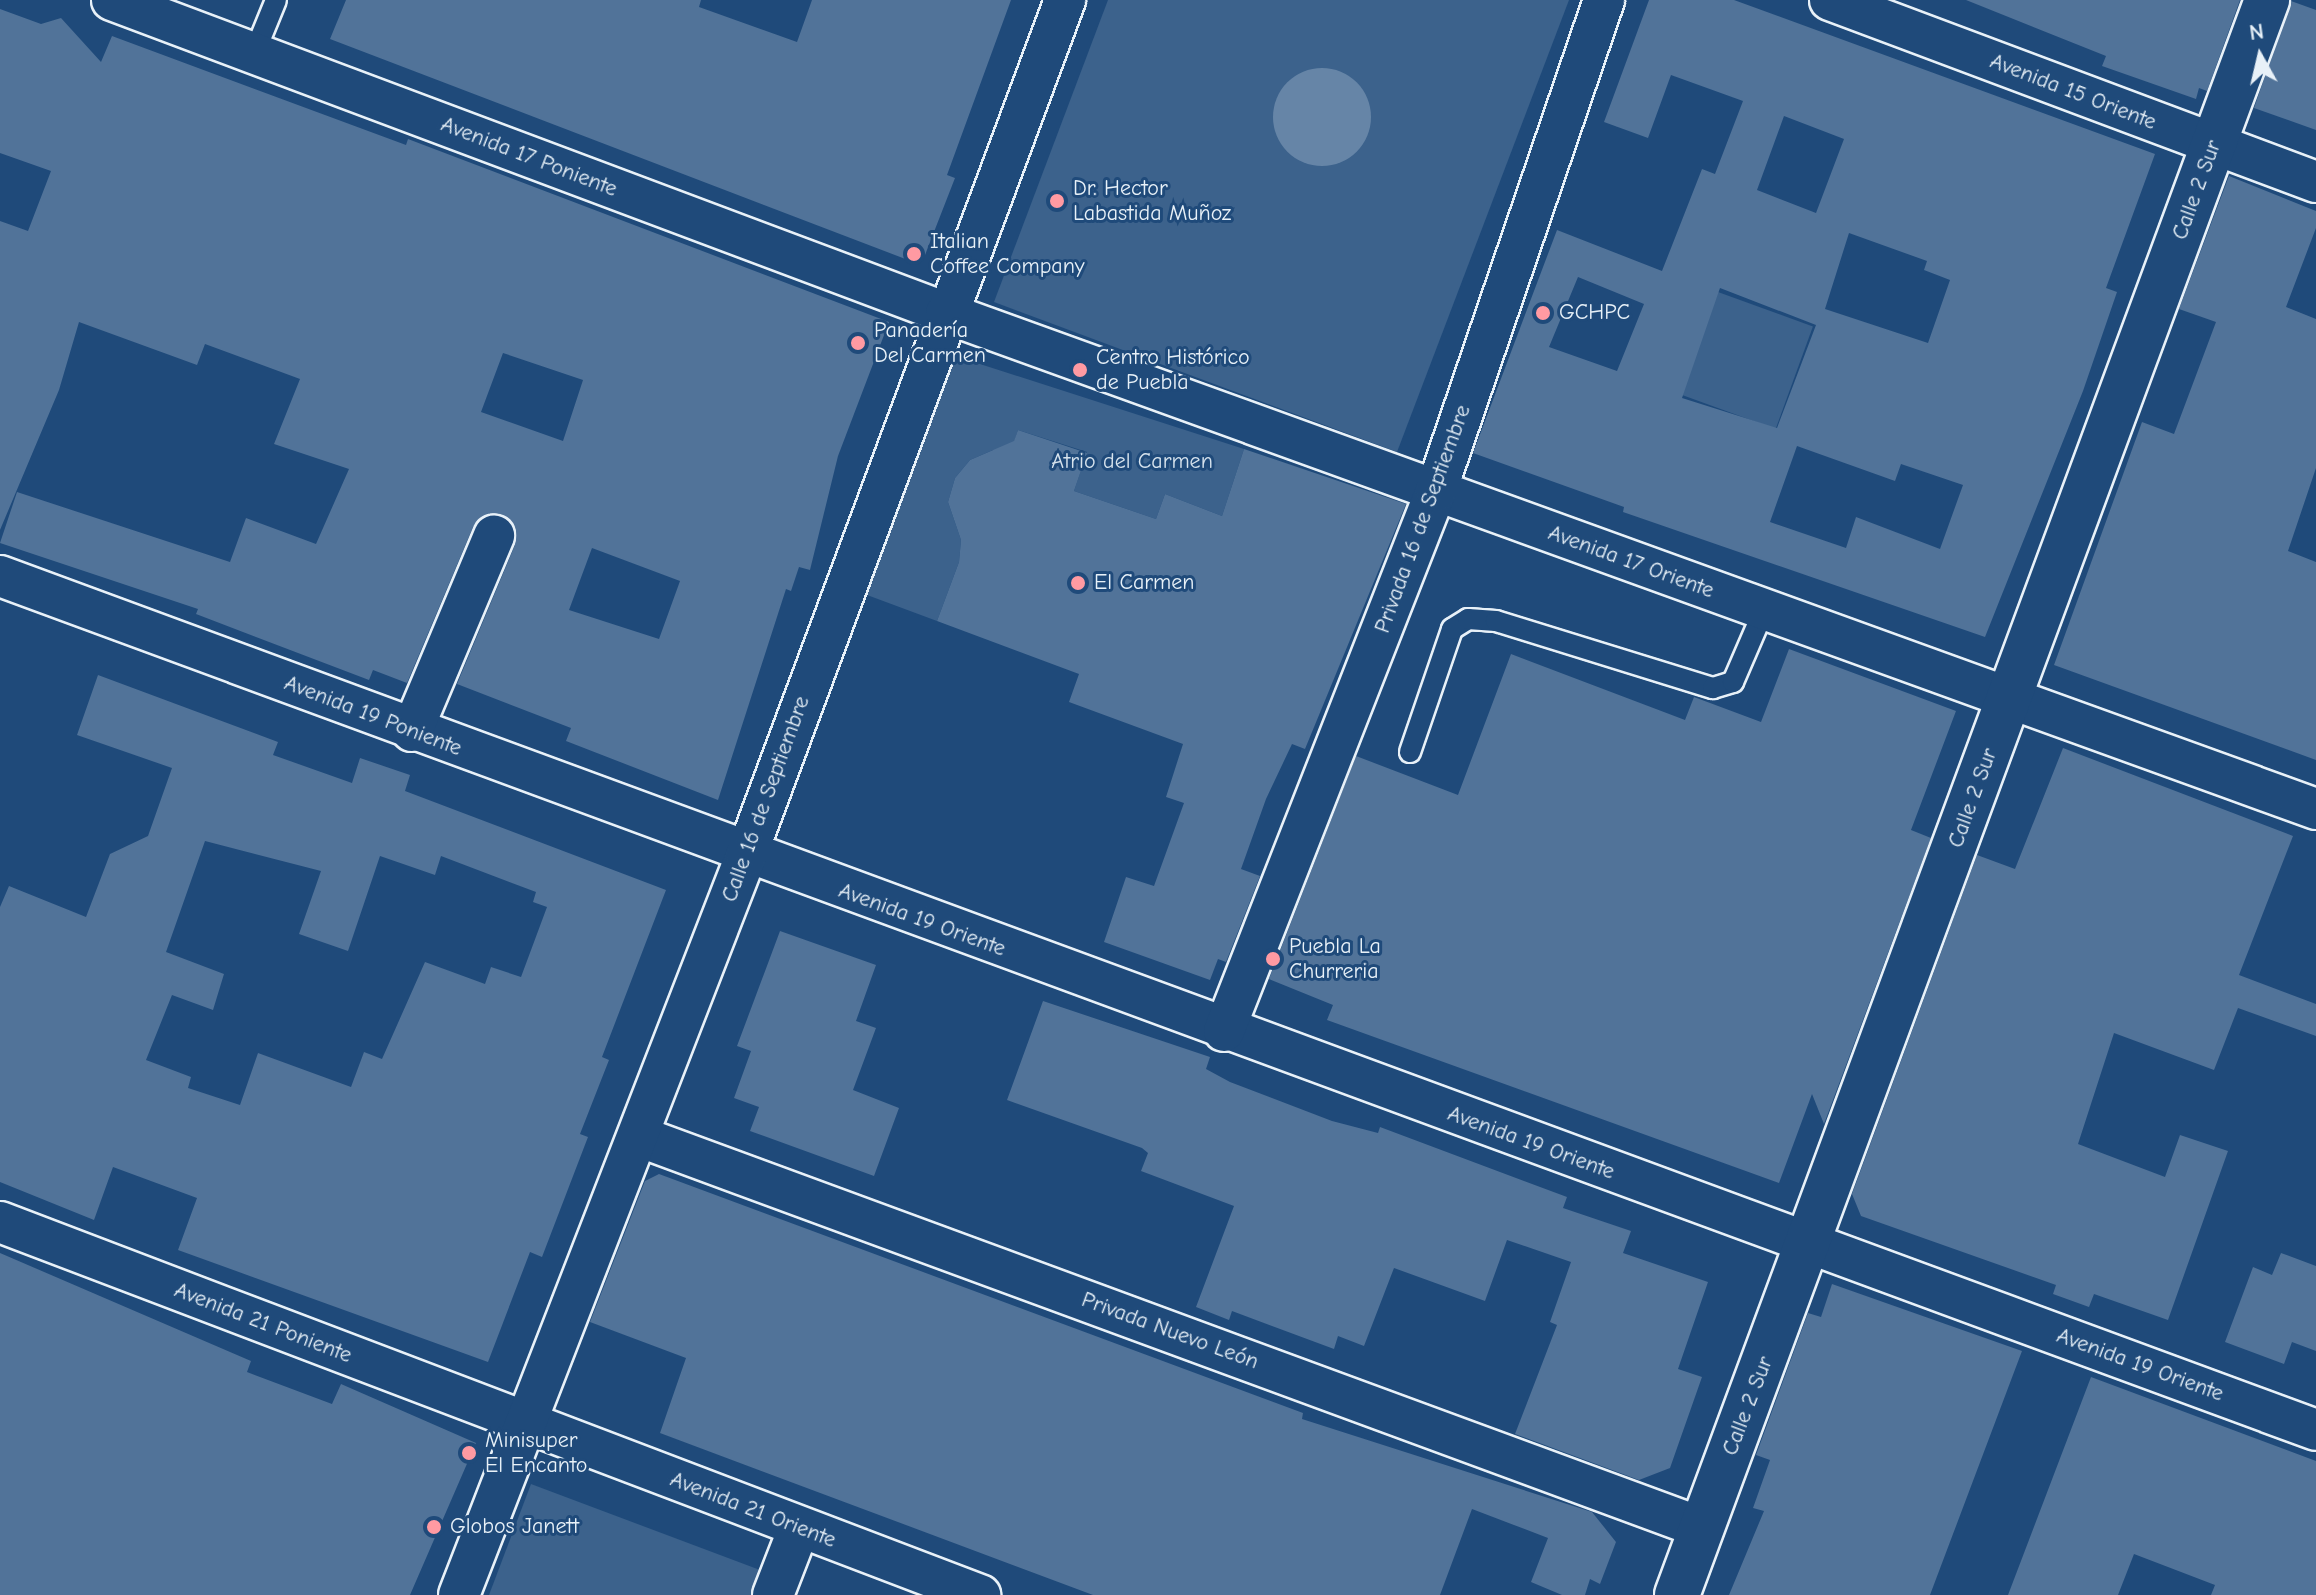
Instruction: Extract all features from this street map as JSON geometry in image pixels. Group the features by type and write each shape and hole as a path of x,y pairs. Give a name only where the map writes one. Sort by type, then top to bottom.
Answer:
{"street":[{"name":"Avenida 17 Poniente","path":"112,0 946,313"},
{"name":"Calle 16 de Septiembre","path":"459,1595 746,856 1065,0"},
{"name":"Privada 16 de Septiembre","path":"1224,1031 1436,491 1604,0"},
{"name":"Avenida 15 Oriente","path":"1830,0 2316,182"},
{"name":"Calle 2 Sur","path":"1677,1595 2267,0"},
{"name":"Avenida 17 Oriente","path":"946,313 2316,809"},
{"path":"412,731 494,536"},
{"name":"Avenida 19 Poniente","path":"0,576 746,856"},
{"name":"Avenida 19 Oriente","path":"746,856 2316,1430"},
{"name":"Privada Nuevo León","path":"638,1136 1702,1528"},
{"name":"Avenida 21 Poniente","path":"0,1222 526,1423"},
{"name":"Avenida 21 Oriente","path":"526,1423 980,1595"},
{"path":"773,1595 799,1528"}],"lane":[{"path":"254,54 276,0"},
{"path":"1410,752 1452,629 1468,619 1496,621 1713,688 1733,682 1764,610"}],"green space":[{"path":"1108,0 1569,0 1397,452 994,302"},
{"path":"1718,292 1813,327 1776,429 1681,394"},
{"name":"Atrio del Carmen","path":"952,355 1244,449 1222,516 1165,494 1156,519 1074,491 1087,452 1018,430 1010,455 993,450 970,460 955,478 948,502 961,540 959,562 937,621 859,592"},
{"path":"531,1484 768,1573 760,1595 489,1595"}],"shaded area":[{"path":"1322,68 1341,72 1357,82 1367,98 1371,117 1367,136 1357,152 1341,162 1322,166 1303,162 1287,152 1277,136 1273,117 1277,98 1287,82 1303,72"}],"building":[{"path":"346,0 701,0 699,7 797,42 812,0 1011,0 947,175 955,178 925,255 908,260 330,39"},
{"path":"1649,0 1734,0 2155,154 2106,288 2117,292 2083,391 1985,637 1623,512 1624,507 1473,453 1557,230 1662,271 1702,169 1715,174 1743,101 1671,75 1648,138 1604,122","holes":["1784,116 1844,139 1816,213 1757,190","1849,233 1927,261 1924,270 1950,280 1928,343 1825,309","1578,277 1644,304 1617,371 1549,347","1720,288 1816,325 1777,428 1682,398","1797,446 1895,481 1901,464 1963,485 1940,549 1856,517 1846,548 1770,522"]},
{"path":"1966,0 2240,0 2207,91 2199,88 2196,99 2102,66 2106,56"},
{"path":"2291,1 2316,10 2316,130 2254,108"},
{"path":"0,9 41,24 61,18 101,62 112,36 406,145 408,139 889,322 838,456 810,570 799,567 791,591 786,589 718,800 566,741 571,728 457,684 515,545 513,523 502,515 481,517 473,527 407,683 373,670 369,680 196,614 198,609 0,543 17,492 230,562 246,518 316,544 349,469 274,444 300,379 205,344 197,365 79,322 59,390 0,530 0,221 28,231 51,171 0,153","holes":["503,353 583,380 563,441 481,412","592,548 680,581 659,639 569,610"]},
{"path":"2229,176 2316,211 2316,228 2286,307 2316,319 2316,468 2288,551 2316,562 2316,760 2054,665 2142,422 2174,434 2216,322 2179,309"},
{"path":"1018,430 1087,453 1074,491 1156,519 1165,494 1222,516 1244,449 1406,504 1305,749 1292,744 1266,799 1241,869 1260,876 1226,962 1218,959 1210,980 1104,942 1126,877 1154,886 1184,803 1166,797 1183,744 1069,702 1079,674 937,621 959,562 961,540 948,502 955,478 970,460 1014,441"},
{"path":"1789,649 1956,711 1911,830 1931,838 1824,1124 1812,1094 1779,1183 1327,1020 1333,1005 1269,979 1356,756 1458,795 1511,654 1685,720 1694,697 1761,722"},
{"path":"98,675 278,742 273,755 352,783 360,758 410,775 405,791 666,890 602,1057 609,1060 580,1134 588,1137 542,1257 530,1252 488,1362 178,1250 197,1198 113,1167 94,1220 0,1182 0,907 9,886 86,917 110,854 148,836 172,768 77,735","holes":["205,841 321,871 299,934 348,951 380,856 435,875 441,856 536,892 533,902 547,907 521,977 491,967 485,984 425,962 382,1059 364,1052 351,1087 258,1053 240,1105 188,1088 191,1077 146,1060 172,995 213,1010 224,974 166,952"]},
{"path":"2063,748 2293,836 2239,975 2316,1004 2316,1036 2238,1008 2214,1070 2114,1033 2078,1144 2165,1177 2180,1135 2228,1151 2168,1320 2094,1294 2089,1307 2053,1294 2056,1285 1861,1216 1852,1194 1977,855 2015,869"},
{"path":"780,931 876,965 856,1021 876,1028 853,1090 899,1108 874,1176 750,1131 759,1107 734,1098 751,1051 737,1046"},
{"path":"1043,1001 1210,1057 1206,1069 1230,1082 1332,1121 1378,1133 1380,1127 1567,1197 1563,1208 1631,1231 1623,1253 1708,1282 1678,1369 1702,1377 1670,1468 1639,1480 1515,1434 1557,1325 1550,1322 1571,1262 1507,1240 1485,1301 1394,1268 1364,1346 1338,1336 1334,1349 1232,1311 1229,1320 1196,1307 1234,1206 1141,1171 1148,1153 1142,1148 1007,1100"},
{"path":"659,1174 1303,1413 1302,1419 1592,1512 1616,1542 1600,1584 1590,1579 1585,1595 1562,1595 1531,1582 1548,1538 1472,1509 1440,1595 1093,1595 660,1433 686,1358 590,1322 645,1181"},
{"path":"0,1253 251,1361 247,1372 332,1404 341,1384 476,1443 410,1595 0,1595"},
{"path":"2281,1253 2316,1266 2316,1351 2292,1342 2284,1364 2225,1342 2253,1267 2272,1275"},
{"path":"1832,1284 2022,1351 1930,1595 1729,1595 1764,1511 1753,1508 1770,1460 1756,1455 1808,1313 1821,1317"},
{"path":"2091,1377 2316,1461 2316,1595 2211,1595 2215,1585 2134,1554 2118,1595 2008,1595"}],"place":[{"name":"Dr. Hector Labastida Muñoz","path":"1057,201"},
{"name":"Italian Coffee Company","path":"914,254"},
{"name":"GCHPC","path":"1543,313"},
{"name":"Panadería Del Carmen","path":"858,343"},
{"name":"Centro Histórico de Puebla","path":"1080,370"},
{"name":"El Carmen","path":"1078,583"},
{"name":"Puebla La Churreria","path":"1273,959"},
{"name":"Minisuper El Encanto","path":"469,1453"},
{"name":"Globos Janett","path":"434,1527"}]}
